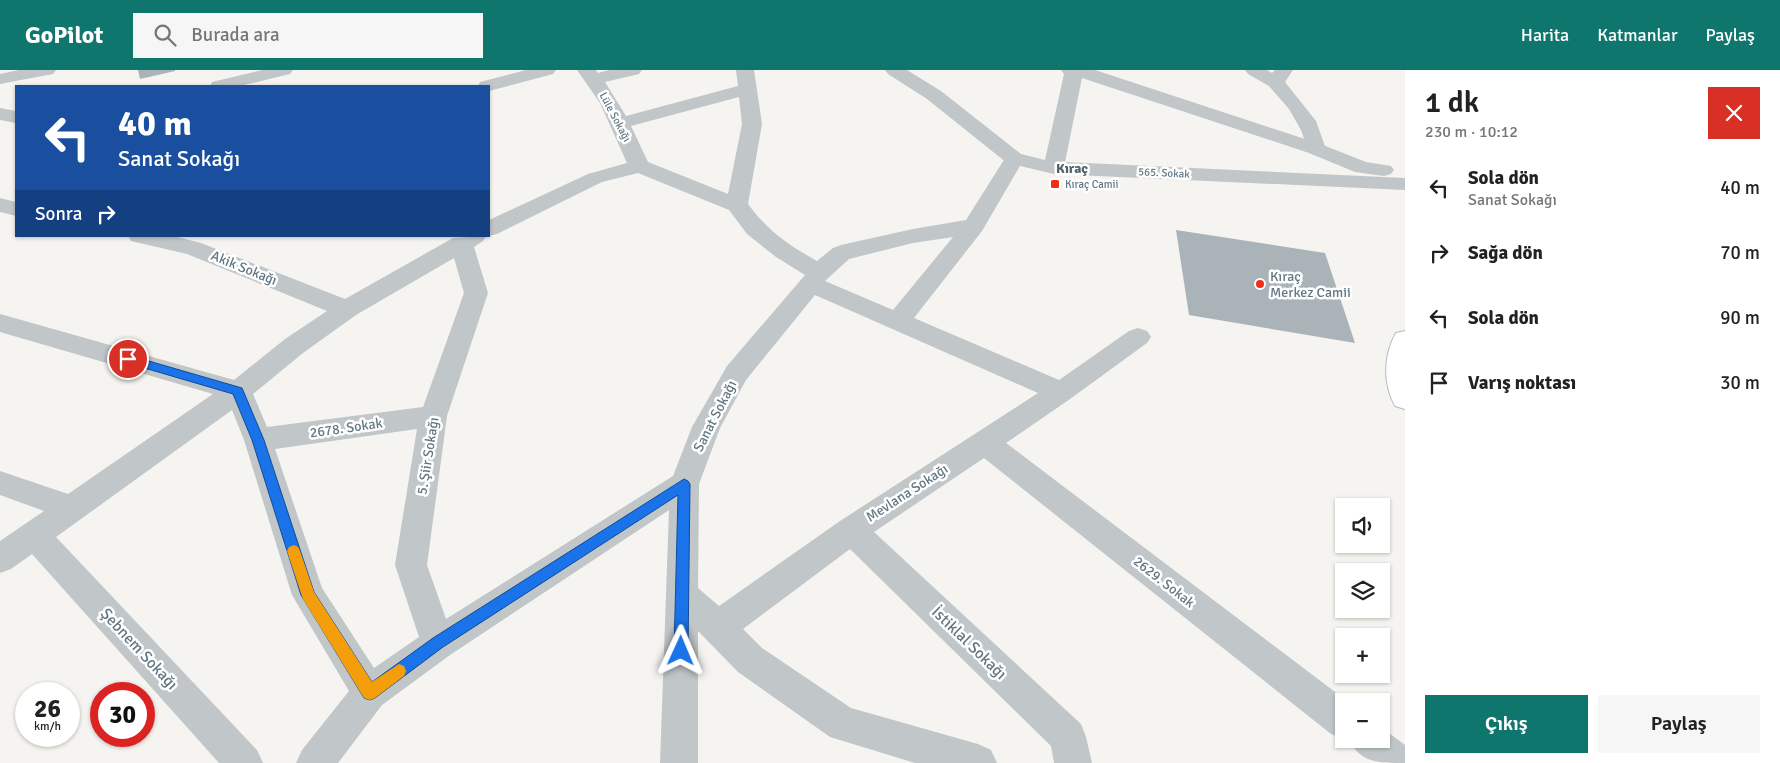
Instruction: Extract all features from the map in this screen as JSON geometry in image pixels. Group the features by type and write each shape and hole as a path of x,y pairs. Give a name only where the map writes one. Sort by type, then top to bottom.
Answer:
{"main road":[{"path":"1405,340 1398,367 1405,399"}],"street":[{"path":"0,79 47,70"},
{"path":"223,85 284,70"},
{"path":"490,85 547,70"},
{"path":"590,74 633,70"},
{"name":"565. Sokak","path":"894,70 934,94 1014,159 1054,168 1405,184"},
{"path":"1054,168 1072,70 1093,75 1316,149 1362,168 1405,172"},
{"path":"1254,70 1280,76 1314,135 1316,149"},
{"name":"Lüle Sokağı","path":"590,74 620,123 639,166"},
{"path":"620,123 746,79 752,124 737,205"},
{"path":"0,114 15,117"},
{"path":"898,321 974,226 1014,159"},
{"path":"490,229 595,178 639,166 737,205 755,228 814,278 898,321 1061,392"},
{"path":"0,206 15,209"},
{"name":"Sanat Sokağı","path":"684,484 706,427 736,373 814,278 841,253 914,236 974,226"},
{"name":"Akik Sokağı","path":"144,237 193,248 347,309"},
{"path":"0,560 238,391 294,346 347,309 468,240"},
{"name":"5. Şiir Sokağı","path":"438,643 411,565 433,416 476,293 468,240"},
{"path":"0,323 238,391"},
{"name":"Mevlana Sokağı","path":"718,627 851,530 1061,392 1138,337"},
{"path":"238,391 258,440 308,595 370,692"},
{"name":"2678. Sokak","path":"258,440 433,416"},
{"name":"2629. Sokak","path":"984,442 1335,714"},
{"path":"0,483 71,508"},
{"path":"679,763 684,484"},
{"path":"315,763 370,692 438,643 684,484"},
{"name":"İstiklal Sokağı","path":"851,530 1068,737 1073,763"},
{"name":"Şebnem Sokağı","path":"34,535 244,763"},
{"path":"682,595 718,627 750,660 843,724 978,763"},
{"path":"1379,748 1398,763"}],"building":[{"path":"138,70 175,70 175,71 140,79"},
{"name":"Kıraç Merkez Camii","path":"1176,230 1325,253 1355,343 1189,315"}],"slow traffic":[{"path":"294,551 308,595 370,692 399,671"}],"place":[{"name":"Kıraç Camii","path":"1055,184"},
{"name":"Kıraç Merkez Camii","path":"1260,284"}],"district":[{"name":"Kıraç","path":"1072,168"}],"route":[{"path":"128,359 238,391 258,440 308,595 370,692 438,643 684,484 681,651"}]}
